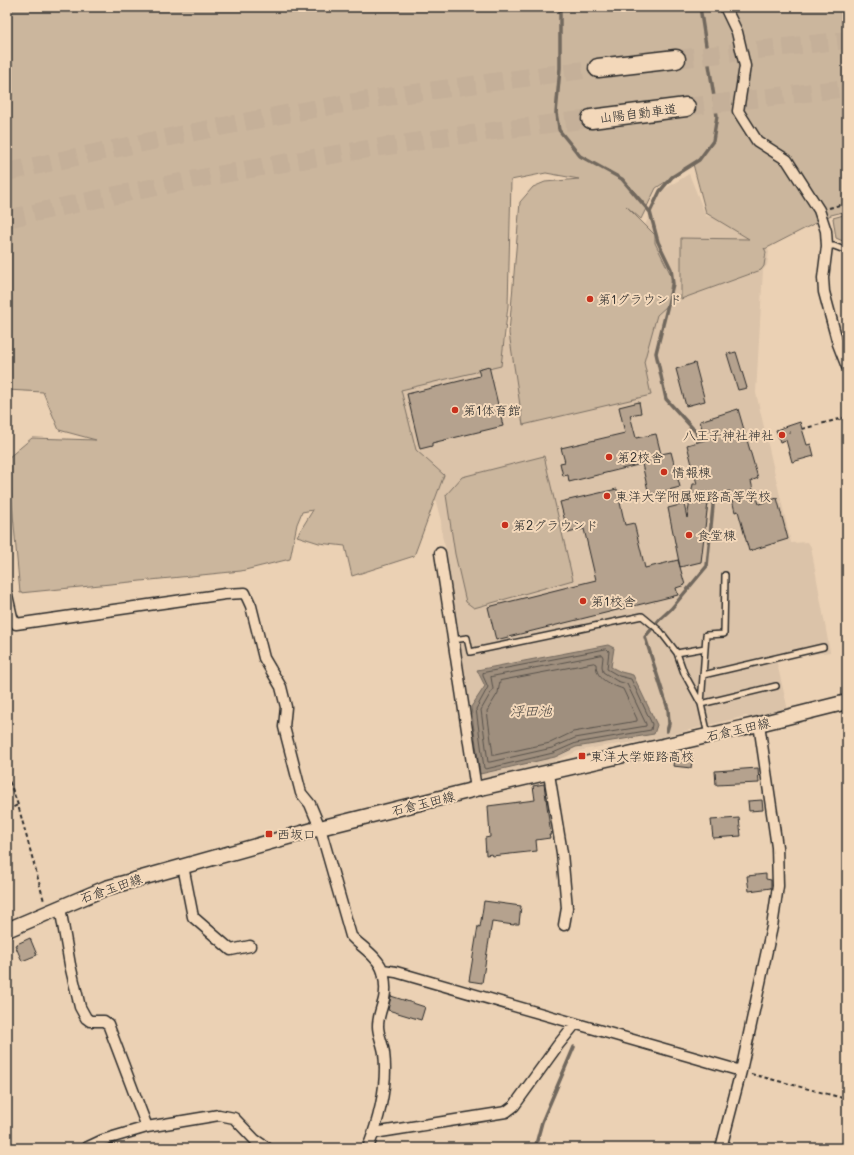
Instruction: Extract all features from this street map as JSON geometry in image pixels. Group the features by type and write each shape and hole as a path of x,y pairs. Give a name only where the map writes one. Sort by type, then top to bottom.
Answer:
{"highway":[{"path":"598,68 676,59"},
{"name":"山陽自動車道","path":"591,119 686,107"}],"main road":[{"name":"石倉玉田線","path":"7,930 53,909 106,888 320,828 476,789 549,774 847,702"}],"street":[{"path":"725,7 737,32 745,66 738,111 757,141 787,160 820,210 826,231 827,246 823,278 824,292 838,344 847,366"},
{"path":"440,553 476,789"},
{"path":"7,595 12,617 16,624 225,594 245,593 251,606 264,658 281,687 286,707 284,728 301,793 310,804 320,828 350,936 370,952 383,970 385,985 384,998 378,1026 384,1053 385,1079 374,1133 368,1148"},
{"path":"721,1148 741,1071 772,927 778,886 777,847 759,724"},
{"path":"549,774 562,854 567,908 564,925"},
{"path":"183,866 193,917 231,950 250,946"},
{"path":"53,909 70,965 80,1007 90,1022 104,1021 108,1024 147,1127"},
{"path":"383,970 396,972 741,1071"},
{"path":"374,1133 506,1112 514,1106 554,1050 575,1024"},
{"path":"86,1148 103,1140 147,1127 219,1115 234,1118 255,1140 267,1148"}],"lane":[{"path":"827,246 834,246 847,251"},
{"path":"701,704 706,635 724,634 725,575"},
{"path":"453,640 467,638 470,652 642,616 660,631 677,653 684,673 701,704 709,736"},
{"path":"703,675 823,647"},
{"path":"677,653 705,648"},
{"path":"701,704 776,686"}],"path":[{"path":"820,210 847,203"},
{"path":"802,429 847,417"},
{"path":"7,776 53,909"},
{"path":"7,810 18,805"},
{"path":"741,1071 847,1099"}],"shaded area":[{"path":"7,7 847,7 847,211 831,215 765,249 764,248 766,252 764,266 761,270 681,299 681,238 749,239 706,213 693,164 656,188 641,219 626,206 655,235 655,243 672,277 667,306 657,315 644,362 651,395 523,425 509,333 520,202 533,187 545,182 579,179 546,173 511,180 508,306 501,366 401,390 416,450 444,475 414,556 352,576 345,546 319,543 297,536 313,510 302,512 297,524 290,559 241,571 20,593 8,458 32,438 96,440 59,430 43,392 7,390"},
{"name":"東洋大学附属姫路高等学校","path":"689,174 706,216 744,222 766,245 769,252 767,265 763,270 756,393 791,543 808,542 811,547 830,652 776,659 788,710 751,719 746,716 645,741 578,751 548,764 482,779 480,778 465,673 449,583 447,553 442,536 441,521 428,472 414,454 401,390 496,357 509,333 520,202 533,187 545,182 601,183 645,225 663,190"},
{"path":"847,214 847,243 836,238 833,218"},
{"name":"第2グラウンド","path":"544,456 573,580 474,608 466,602 455,554 446,495 462,477"}],"water":[{"name":"浮田池","path":"608,645 614,648 611,667 621,672 633,675 657,725 654,734 576,747 555,757 480,774 471,707 485,686 477,670"}],"building":[{"path":"736,352 747,388 738,390 727,354"},
{"path":"695,363 705,401 686,406 676,369"},
{"name":"第1体育館","path":"489,366 503,426 432,443 432,446 420,449 407,394 480,376 478,369"},
{"path":"639,402 641,413 630,415 636,438 656,434 661,454 671,452 680,487 649,495 642,464 569,482 568,475 563,476 560,463 565,462 561,448 625,433 619,407"},
{"path":"738,409 758,478 751,481 755,499 757,498 759,504 777,498 788,539 749,551 738,511 735,512 730,491 709,494 701,562 680,567 668,508 684,504 687,518 693,484 697,484 687,445 705,440 700,421"},
{"path":"800,422 807,445 811,444 814,456 792,462 786,440 780,442 776,430"},
{"path":"617,489 625,525 634,523 645,568 678,560 685,585 676,588 678,595 496,640 488,607 596,580 584,529 568,533 560,502"},
{"path":"675,752 693,754 691,768 673,766"},
{"path":"758,768 759,783 716,785 715,771"},
{"path":"544,784 551,835 549,835 550,838 536,840 537,851 492,856 492,854 486,855 485,838 490,837 488,806 535,800 533,786"},
{"path":"762,800 763,810 749,811 748,801"},
{"path":"739,818 741,836 713,838 711,820"},
{"path":"766,874 766,879 771,880 771,888 749,891 747,876"},
{"path":"484,901 521,906 519,924 514,925 492,922 482,983 469,981 478,926 480,927"},
{"path":"30,938 37,955 22,961 15,945"},
{"path":"391,996 425,1007 421,1020 388,1010"}],"waterway":[{"path":"560,7 560,68 556,113 559,130 580,156 622,179 650,212 658,242 671,269 673,284 656,353 666,399 696,432 699,445"},
{"path":"650,212 660,191 672,177 699,160 713,141 717,116 700,7"},
{"path":"667,731 669,724 668,709 645,637 707,566 713,506 712,496"},
{"path":"535,1148 542,1122 574,1047"}],"tunnel":[{"path":"676,59 847,40"},
{"path":"7,172 237,123 311,109 433,90 598,68"},
{"path":"686,107 847,88"},
{"path":"7,219 174,183 343,153 456,136 591,119"}],"place":[{"name":"第1グラウンド","path":"590,299"},
{"name":"第1体育館","path":"455,410"},
{"name":"八王子神社神社","path":"782,435"},
{"name":"第2校舎","path":"609,457"},
{"name":"情報棟","path":"664,472"},
{"name":"東洋大学附属姫路高等学校","path":"607,496"},
{"name":"第2グラウンド","path":"505,525"},
{"name":"食堂棟","path":"689,535"},
{"name":"第1校舎","path":"583,601"},
{"name":"東洋大学姫路高校","path":"582,756"},
{"name":"西坂口","path":"269,834"}]}
